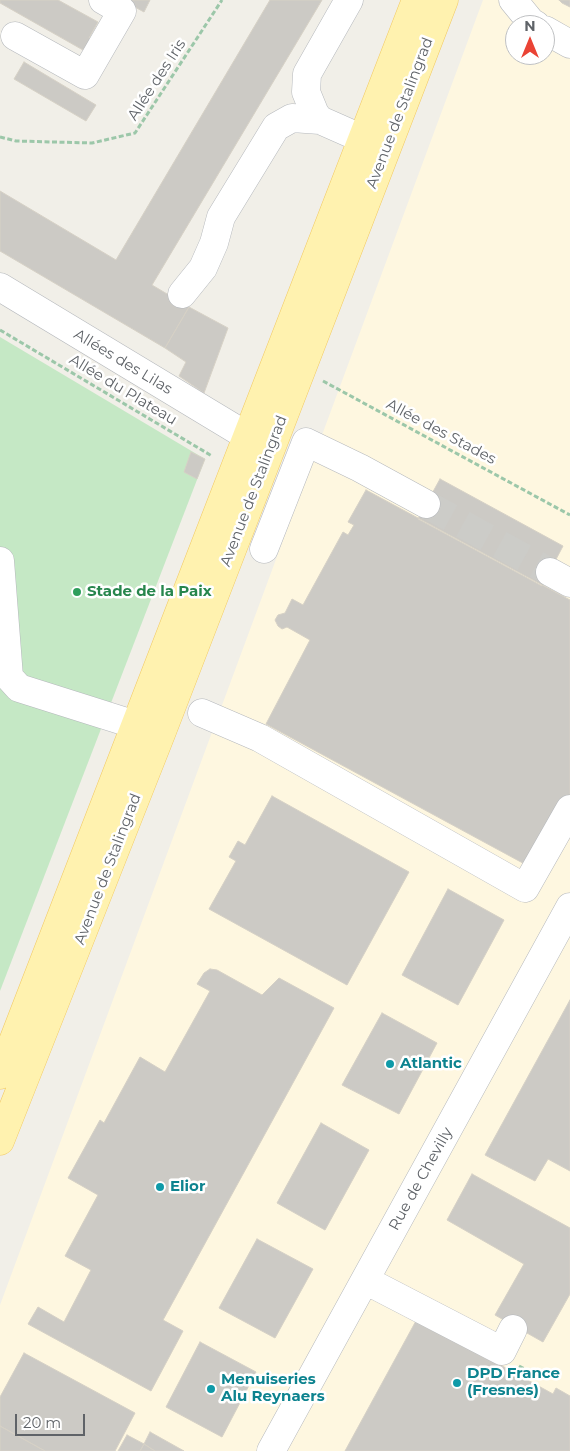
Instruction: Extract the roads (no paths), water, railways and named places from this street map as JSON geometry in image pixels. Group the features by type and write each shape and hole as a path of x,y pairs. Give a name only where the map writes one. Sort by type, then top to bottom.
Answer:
{"main road":[{"name":"Avenue de Stalingrad","path":"0,1075 363,139 434,2"},
{"name":"Avenue de Stalingrad","path":"0,1141 161,734 300,370 434,2"}],"street":[{"path":"15,36 86,75 122,11 103,0"},
{"path":"320,120 315,114 306,92 307,74 349,0"},
{"path":"512,0 524,15"},
{"path":"555,36 570,44"},
{"path":"182,294 203,268 214,243 221,217 276,127 292,118 320,120 363,139"},
{"name":"Allées des Lilas","path":"0,287 247,436"},
{"path":"264,549 306,442 360,468 426,504"},
{"path":"0,560 8,677 19,688 136,725"},
{"path":"202,713 260,738 525,888 570,809"},
{"name":"Rue de Chevilly","path":"272,1451 570,907"},
{"path":"365,1280 502,1351 513,1329"}],"tunnel":[{"path":"426,504 550,572"}],"place":[{"name":"Stade de la Paix","path":"77,592"},
{"name":"Atlantic","path":"390,1064"},
{"name":"Elior","path":"160,1187"},
{"name":"DPD France (Fresnes)","path":"457,1383"},
{"name":"Menuiseries Alu Reynaers","path":"211,1389"}]}
